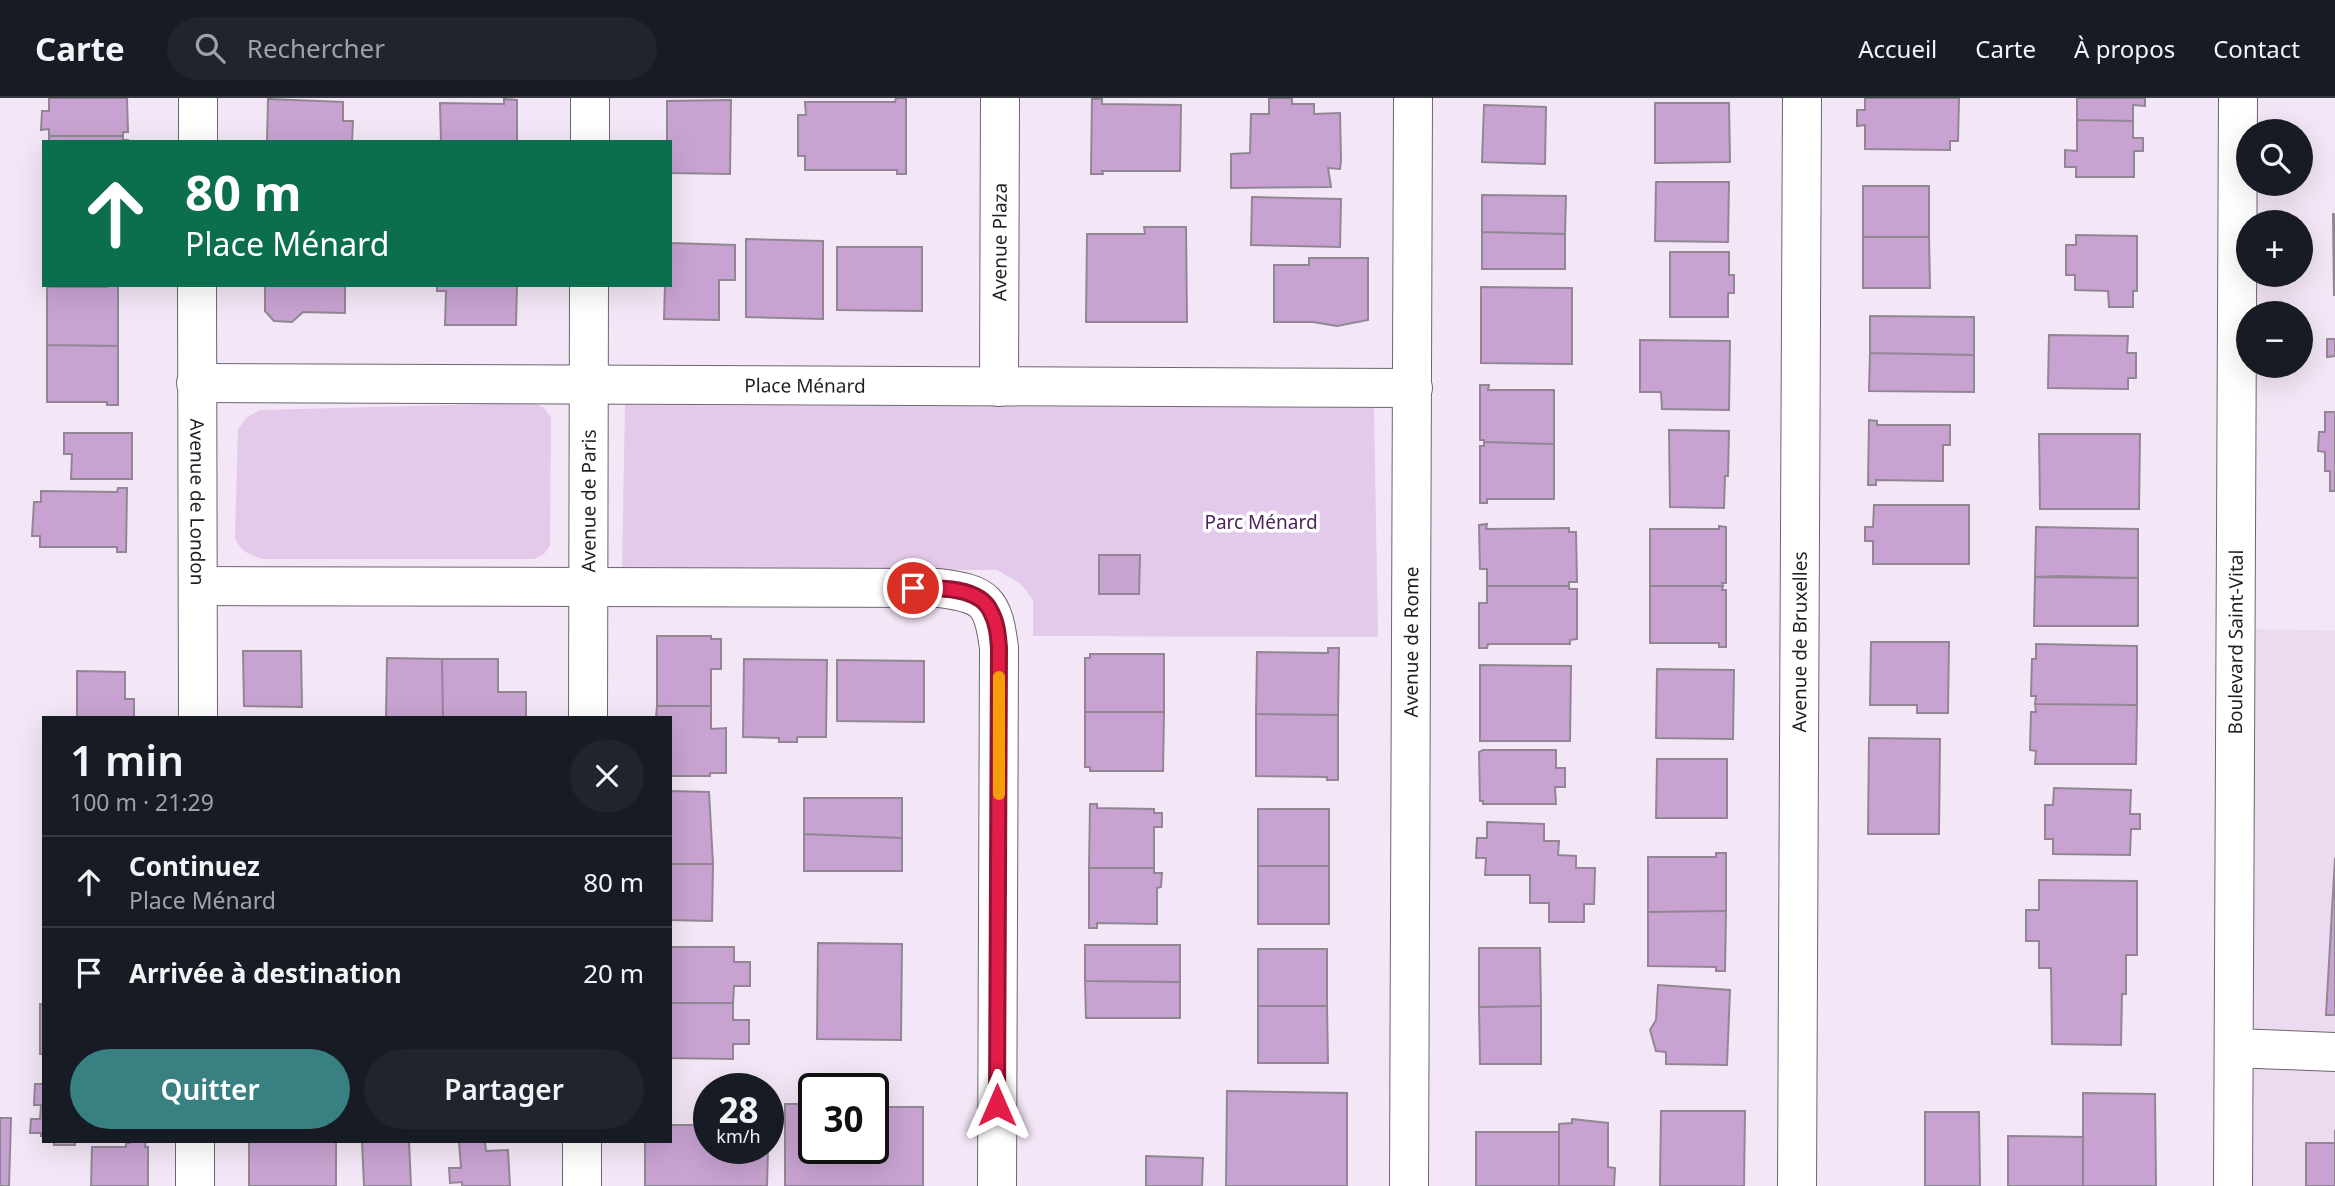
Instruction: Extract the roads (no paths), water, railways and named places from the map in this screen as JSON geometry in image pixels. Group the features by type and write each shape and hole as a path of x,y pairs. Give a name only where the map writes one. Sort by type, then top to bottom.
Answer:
{"street":[{"path":"198,98 198,140"},
{"path":"590,98 590,140"},
{"name":"Avenue Plaza","path":"999,387 1000,98"},
{"name":"Avenue de Rome","path":"1409,1186 1413,98"},
{"name":"Avenue de Bruxelles","path":"1797,1186 1802,98"},
{"name":"Boulevard Saint-Vital","path":"2233,1186 2238,98"},
{"name":"Avenue de London","path":"197,287 198,716"},
{"name":"Avenue de Paris","path":"588,716 589,287"},
{"name":"Place Ménard","path":"196,383 1413,388"},
{"path":"199,586 939,588 968,592 989,606 996,623 999,648 997,1186"},
{"path":"2234,1048 2335,1052"},
{"path":"195,1143 195,1186"},
{"path":"582,1143 582,1186"}],"park label":[{"name":"Parc Ménard","path":"1261,522"}]}
